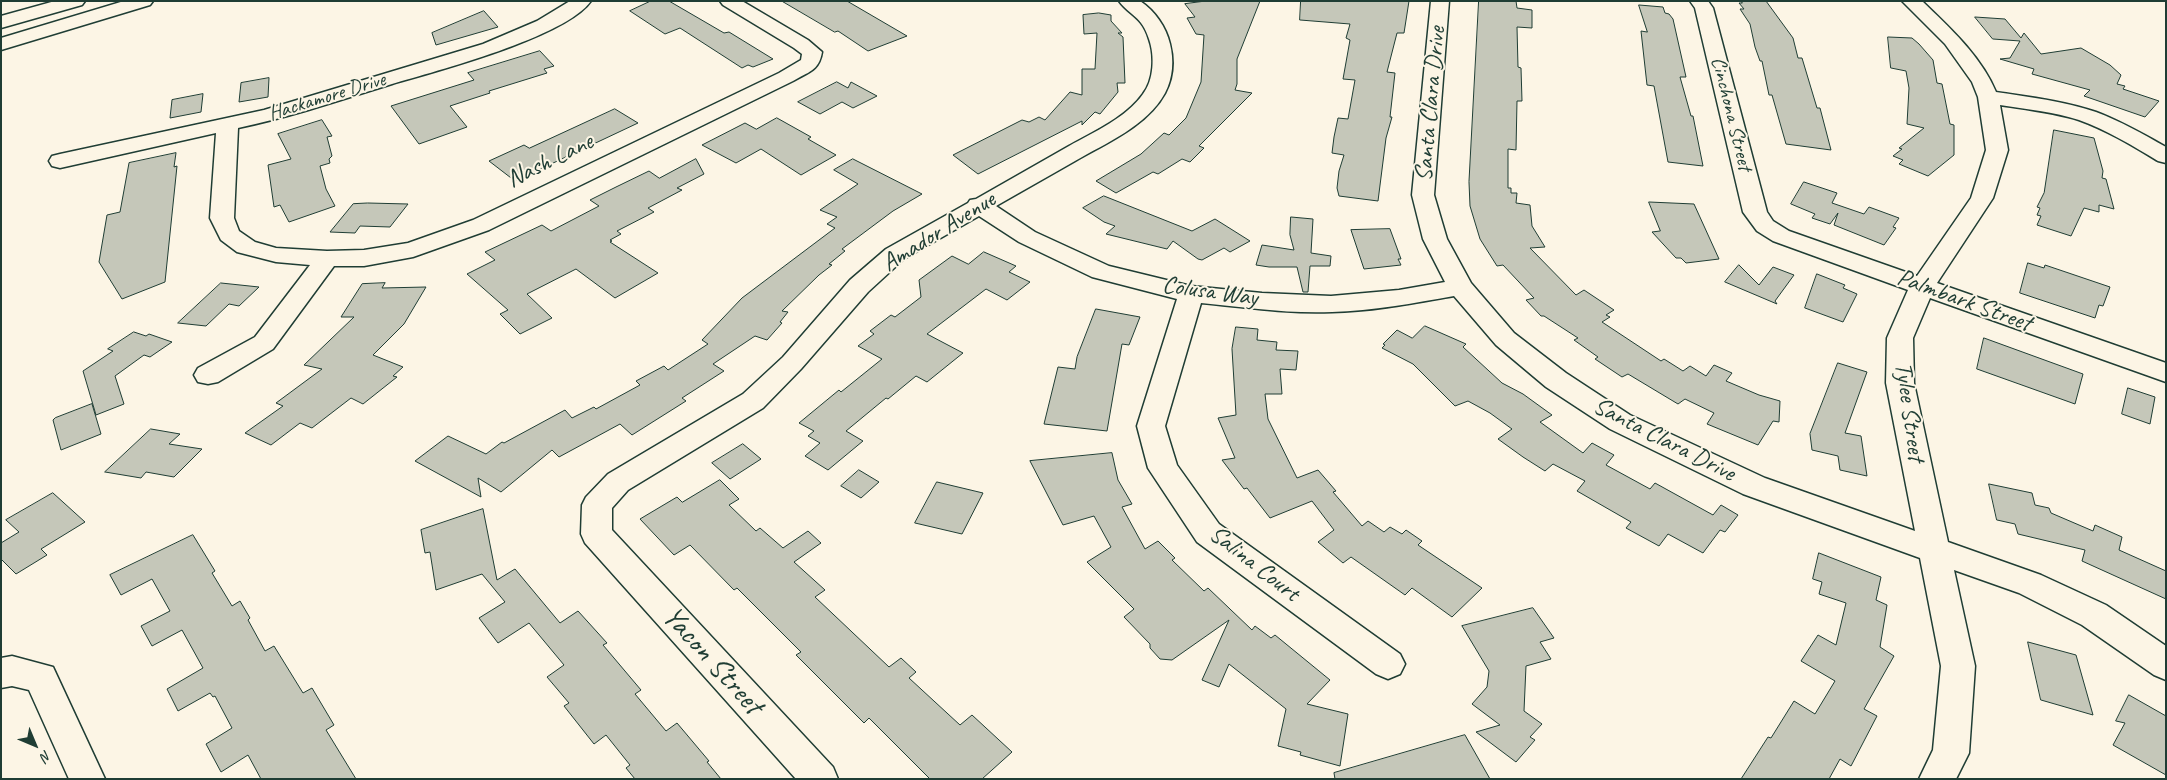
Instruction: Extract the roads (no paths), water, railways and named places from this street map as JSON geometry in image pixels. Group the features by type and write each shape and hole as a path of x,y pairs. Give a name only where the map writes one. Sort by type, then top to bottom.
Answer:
{"main road":[{"path":"1,5 15,1"},
{"path":"1,22 76,1"},
{"path":"1,44 144,1"},
{"name":"Hackamore Drive","path":"60,161 269,115 490,48 544,26 582,1"},
{"name":"Nash Lane","path":"326,259 364,258 413,250 481,225 786,77 810,62 812,52 729,1"},
{"name":"Amador Avenue","path":"605,544 596,534 597,505 618,482 753,401 792,363 858,286 895,254 978,205 1119,127 1146,103 1157,89 1164,54 1156,30 1134,5 1128,1"},
{"name":"Santa Clara Drive","path":"1440,1 1422,196 1434,239 1460,287 1505,339 1556,380 1620,422 1754,486 2030,584 2094,615 2166,665"},
{"name":"Cinchona Street","path":"1699,1 1704,8 1755,212 1765,226"},
{"name":"Tylee Street","path":"1911,1 1952,40 1982,82 1988,97 1997,150 1982,198 1922,286 1900,338 1900,383 1958,666 1950,754 1938,779"},
{"path":"1988,97 2050,107 2086,116 2118,129 2166,156"},
{"path":"226,126 222,218 229,235 246,247 276,255 326,259"},
{"name":"Colusa Way","path":"978,205 1027,237 1101,272 1191,294 1262,301 1332,304 1399,298 1460,287"},
{"name":"Palmbark Street","path":"1765,226 1781,236 2166,373"},
{"path":"208,375 264,343 326,259"},
{"name":"Salina Court","path":"1191,294 1151,426 1163,468 1208,533 1388,664"},
{"name":"Yacon Street","path":"605,544 820,779"},
{"path":"1,673 12,671 41,678 87,779"}]}
